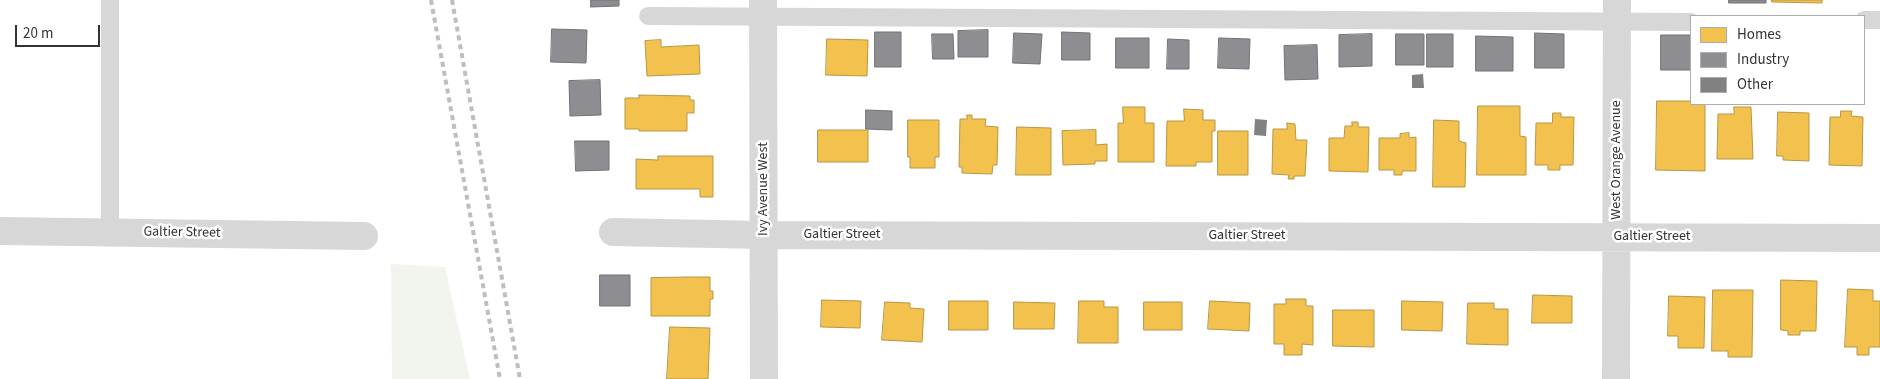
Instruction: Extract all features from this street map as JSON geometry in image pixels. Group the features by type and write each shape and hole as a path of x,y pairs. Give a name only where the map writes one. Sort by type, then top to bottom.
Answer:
{"street":[{"name":"Ivy Avenue West","path":"763,8 764,379"},
{"name":"West Orange Avenue","path":"1616,379 1617,12"},
{"name":"Galtier Street","path":"0,231 364,236"},
{"name":"Galtier Street","path":"613,232 764,235 1880,238"}],"lane":[{"path":"110,0 110,232"},
{"path":"648,16 763,8 1617,12 1690,22"},
{"path":"1865,20 1880,20"}],"shaded area":[{"path":"391,264 445,267 470,379 392,379"}],"building: Homes":[{"path":"1772,0 1822,0 1822,3 1772,2"},
{"path":"827,39 868,40 867,76 826,75"},
{"path":"661,40 661,47 699,45 700,74 647,76 645,41"},
{"path":"639,95 690,96 690,100 694,100 694,113 687,113 687,131 639,131 639,129 625,129 625,98 639,98"},
{"path":"1657,101 1690,101 1690,105 1705,105 1705,171 1656,170"},
{"path":"1478,106 1520,106 1520,136 1526,137 1526,175 1477,175"},
{"path":"1123,107 1145,107 1145,123 1154,123 1154,162 1118,162 1118,123 1123,123"},
{"path":"1734,107 1751,107 1753,159 1717,159 1718,114 1734,114"},
{"path":"1184,109 1203,110 1203,120 1215,120 1215,131 1212,131 1212,162 1196,162 1196,166 1166,166 1167,121 1184,121"},
{"path":"1841,111 1852,111 1851,116 1863,117 1862,166 1829,165 1830,117 1840,117"},
{"path":"1778,112 1809,113 1809,161 1783,160 1783,156 1777,156"},
{"path":"1553,113 1561,113 1561,117 1574,117 1573,165 1560,165 1560,170 1548,170 1548,165 1535,165 1536,123 1552,123"},
{"path":"967,115 972,115 972,119 986,119 985,126 998,127 997,165 993,165 992,174 962,173 962,167 959,167 960,119 967,119"},
{"path":"908,120 939,120 939,157 935,157 935,168 910,168 910,157 908,157"},
{"path":"1434,120 1459,121 1459,141 1466,143 1465,187 1433,187"},
{"path":"1352,122 1358,122 1358,127 1369,127 1368,172 1329,171 1329,138 1344,138 1345,126 1352,126"},
{"path":"1287,123 1295,124 1296,140 1307,140 1305,176 1294,176 1294,179 1288,179 1289,175 1272,174 1273,129 1287,129"},
{"path":"1017,127 1051,128 1051,175 1016,175"},
{"path":"818,130 868,130 868,162 818,162"},
{"path":"1096,130 1096,145 1107,144 1107,161 1095,161 1095,164 1063,165 1062,131"},
{"path":"1218,131 1248,131 1248,175 1218,175"},
{"path":"1409,133 1409,138 1416,137 1416,171 1402,171 1402,175 1394,175 1394,170 1379,170 1379,138 1400,138 1400,134"},
{"path":"658,156 713,156 713,197 700,197 700,189 636,189 636,159 658,160"},
{"path":"710,277 710,291 713,291 713,299 710,299 710,316 651,316 651,278"},
{"path":"1781,280 1817,281 1816,331 1800,331 1800,335 1788,335 1788,331 1781,330"},
{"path":"1848,289 1873,290 1873,301 1880,301 1880,347 1869,347 1869,355 1857,355 1857,347 1845,347"},
{"path":"1713,290 1753,290 1752,357 1728,357 1728,351 1712,351"},
{"path":"1533,295 1572,296 1572,323 1532,323"},
{"path":"1669,296 1705,297 1704,348 1678,348 1678,336 1668,336"},
{"path":"1286,299 1306,299 1306,306 1313,306 1313,345 1302,344 1302,355 1284,355 1284,344 1274,344 1274,304 1286,304"},
{"path":"822,300 861,301 860,328 821,327"},
{"path":"949,301 988,301 988,330 949,330"},
{"path":"1079,301 1104,301 1104,307 1118,307 1118,343 1078,343"},
{"path":"1210,301 1250,303 1249,331 1208,329"},
{"path":"1402,301 1443,302 1442,331 1402,330"},
{"path":"885,302 910,303 910,308 924,309 922,342 882,340"},
{"path":"1014,302 1055,303 1054,329 1014,329"},
{"path":"1144,302 1182,302 1182,330 1144,330"},
{"path":"1468,303 1494,303 1494,309 1508,309 1508,345 1467,344"},
{"path":"1333,310 1374,310 1374,347 1333,346"},
{"path":"670,327 710,328 708,379 667,379"}],"building: Industry":[{"path":"591,0 619,0 619,6 591,7"},
{"path":"1729,0 1766,0 1766,3 1729,3"},
{"path":"552,29 587,30 586,63 551,62"},
{"path":"988,30 988,57 958,57 958,31"},
{"path":"875,32 901,32 901,67 875,67"},
{"path":"1062,32 1090,33 1090,60 1062,60"},
{"path":"1014,33 1042,34 1040,64 1013,63"},
{"path":"1535,33 1564,34 1564,68 1535,68"},
{"path":"932,34 953,34 954,59 933,59"},
{"path":"1372,34 1372,66 1339,67 1339,35"},
{"path":"1396,34 1424,34 1424,65 1396,65"},
{"path":"1427,34 1453,34 1453,67 1427,67"},
{"path":"1661,35 1690,35 1690,70 1661,70"},
{"path":"1476,36 1513,37 1513,71 1476,71"},
{"path":"1116,38 1149,38 1149,68 1116,68"},
{"path":"1219,38 1250,39 1249,69 1218,68"},
{"path":"1168,39 1189,40 1189,69 1167,69"},
{"path":"1317,45 1318,79 1285,80 1284,46"},
{"path":"600,80 601,115 570,116 569,81"},
{"path":"866,110 892,111 892,130 866,129"},
{"path":"575,141 609,141 609,170 576,171"},
{"path":"600,275 630,275 630,306 600,306"}],"building: Other":[{"path":"1423,74 1424,88 1412,88 1412,75"},
{"path":"1255,119 1267,120 1266,136 1254,135"}],"railway":[{"path":"431,0 500,379"},
{"path":"452,0 520,379"}]}
